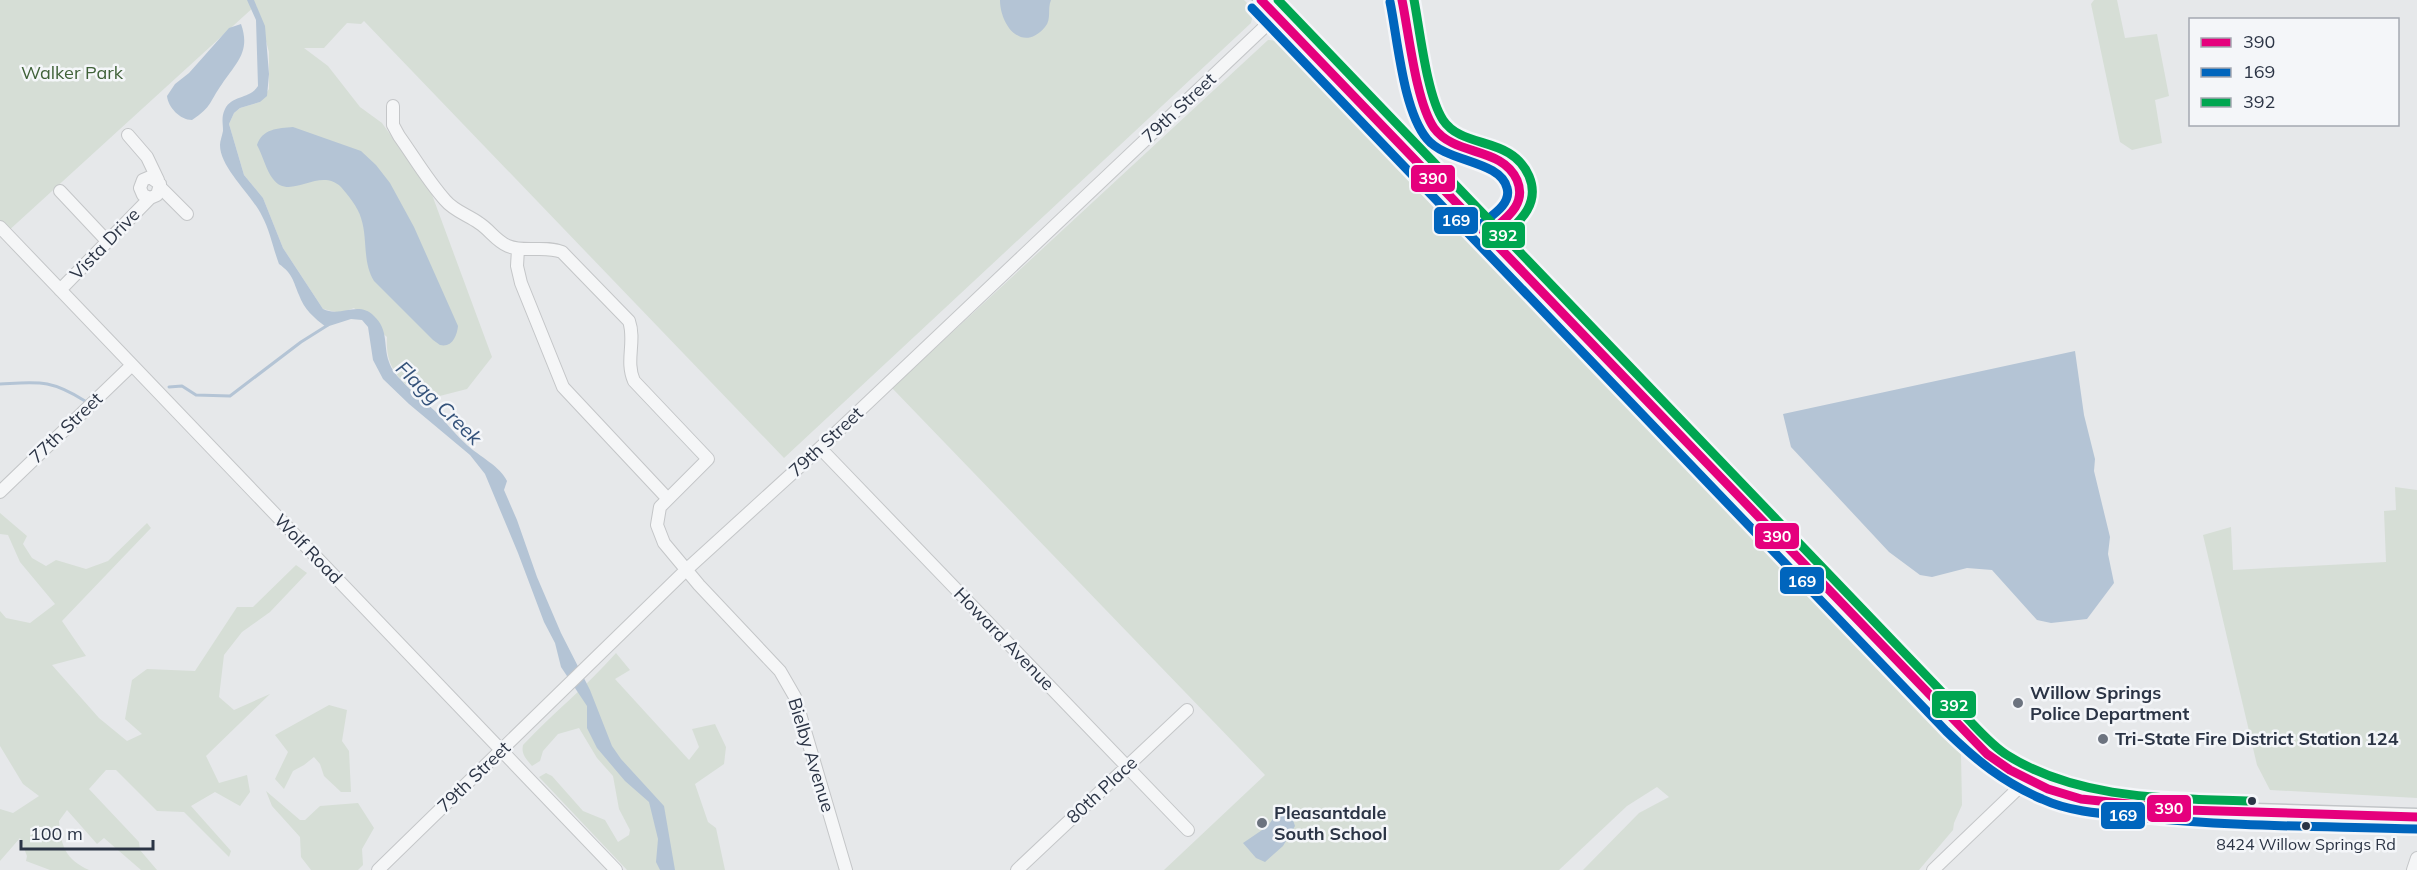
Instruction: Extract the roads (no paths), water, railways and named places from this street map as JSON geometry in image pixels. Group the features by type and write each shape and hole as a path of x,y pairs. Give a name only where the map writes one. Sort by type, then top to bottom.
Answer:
{"main road":[{"path":"1261,0 1955,723 1997,762 2027,780 2081,799 2134,806 2417,817"}],"street":[{"name":"79th Street","path":"378,870 686,570 820,448 1276,16"},
{"path":"393,106 393,125 399,136 445,201 459,212 480,223 502,243 518,249 549,249 562,252 629,321 632,334 629,366 634,381 708,459 667,498 563,387 521,283 517,266 518,249"},
{"path":"128,135 147,157 159,184 187,214"},
{"name":"Vista Drive","path":"60,290 150,198 157,195 159,184 150,177 141,184 141,192 150,198"},
{"path":"60,191 107,241"},
{"name":"Wolf Road","path":"0,227 616,870"},
{"name":"77th Street","path":"0,492 132,364"},
{"name":"Howard Avenue","path":"820,448 1188,830"},
{"name":"Bielby Avenue","path":"667,498 660,507 657,525 664,543 686,570 780,671 795,697 846,870"},
{"name":"80th Place","path":"1017,870 1187,710"},
{"path":"1932,870 2027,780"},
{"path":"2413,870 2417,858"}],"water":[{"path":"247,0 254,0 265,26 269,74 267,96 260,102 240,108 234,113 229,124 244,175 263,198 283,248 323,309 336,312 362,309 374,316 384,332 387,356 396,375 439,415 463,442 495,466 504,476 507,481 504,490 537,577 561,633 590,690 612,746 664,806 675,870 660,870 656,862 658,839 649,802 625,781 597,748 587,728 587,706 561,667 555,643 544,622 485,474 470,455 383,379 373,360 368,327 362,320 351,319 326,327 310,313 301,300 290,275 279,264 262,216 225,163 220,145 225,109 232,101 250,93 258,86 256,20"},
{"path":"1000,0 1051,0 1047,24 1036,35 1028,38 1021,37 1008,27"},
{"path":"241,24 244,34 243,50 210,104 192,120 179,115 167,96 175,84 189,73 229,28"},
{"path":"293,127 361,151 390,183 414,227 458,326 451,343 440,345 433,340 374,281 366,258 360,214 341,187 323,180 288,187 280,185 273,179 257,145 267,133 276,129"},
{"path":"2075,351 2084,415 2095,459 2094,471 2110,537 2108,554 2114,583 2087,619 2051,623 2037,620 1992,570 1967,568 1932,577 1920,575 1889,552 1791,447 1783,414"},
{"path":"1278,811 1290,811 1295,826 1283,846 1265,862 1256,858 1243,843 1268,826"}],"waterway":[{"path":"169,387 182,386 196,395 230,396 301,342 328,325"},
{"path":"0,384 53,385 85,401"}],"place":[{"name":"Willow Springs Police Department","path":"2018,703"},
{"name":"Tri-State Fire District Station 124","path":"2103,739"},
{"name":"Pleasantdale South School","path":"1262,823"},
{"name":"8424 Willow Springs Rd","path":"2306,826"}],"park label":[{"name":"Walker Park","path":"72,73"}],"water label":[{"name":"Flagg Creek","path":"439,403"}]}
